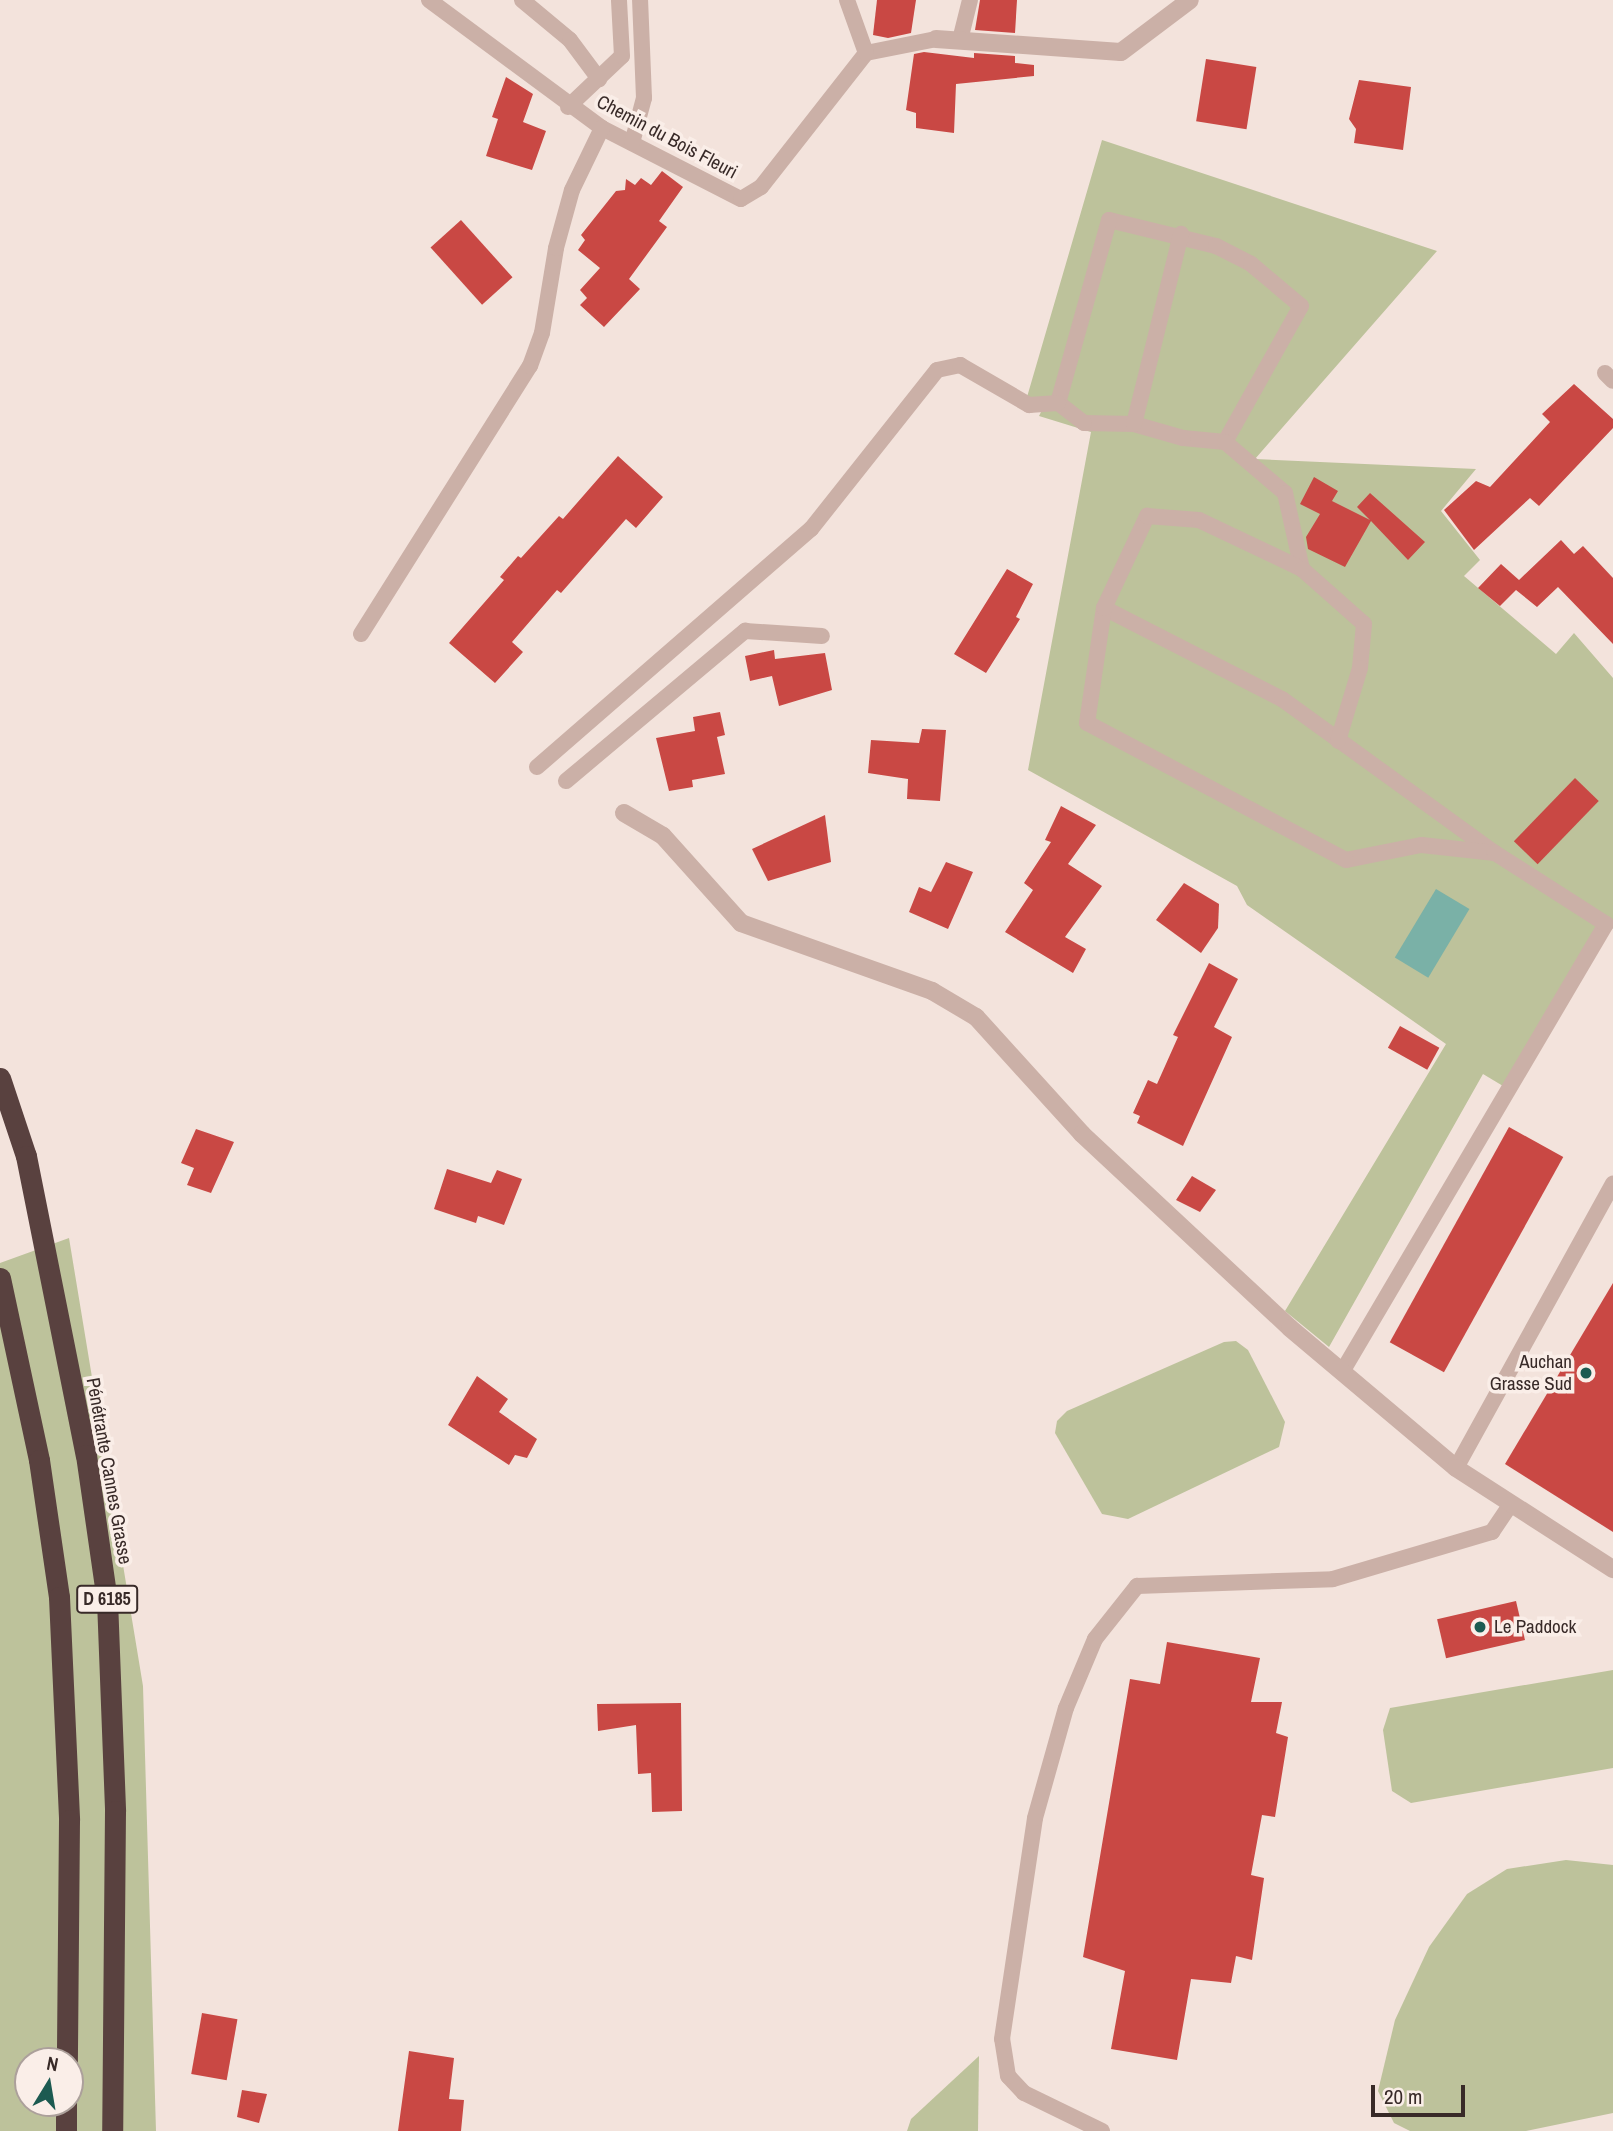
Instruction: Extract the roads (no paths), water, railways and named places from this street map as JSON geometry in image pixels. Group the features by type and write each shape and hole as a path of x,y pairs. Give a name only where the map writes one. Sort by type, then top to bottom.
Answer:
{"highway":[{"name":"Pénétrante Cannes Grasse","path":"0,1078 26,1156 86,1455 107,1600 115,1811 112,2131"},
{"name":"D 6185","path":"0,1278 39,1460 60,1597 69,1820 66,2047"}],"street":[{"path":"936,38 1121,52 1190,0"},
{"path":"624,813 663,836 741,923 932,991 976,1017 1082,1134 1342,1372 1456,1468 1613,1569"}],"lane":[{"name":"Chemin du Bois Fleuri","path":"429,0 568,107 602,128 731,195 751,196 866,53"},
{"path":"522,0 570,40 599,79"},
{"path":"568,107 622,56 619,0"},
{"path":"632,143 644,98 640,0"},
{"path":"847,0 866,53 936,38"},
{"path":"960,40 970,0"},
{"path":"361,634 530,366 542,333 556,248 572,190 602,128"},
{"path":"1058,403 1109,220 1181,234 1251,264 1301,306 1225,442"},
{"path":"1134,424 1181,234"},
{"path":"537,767 811,529 937,370 960,365 1029,405 1058,403 1084,423 1134,424 1183,438 1225,442 1285,493 1302,569"},
{"path":"1338,741 1360,668 1364,624 1302,569 1199,520 1147,516 1104,608 1087,723 1346,860 1421,845 1495,853"},
{"path":"1104,608 1282,699 1495,853 1606,924 1342,1372"},
{"path":"566,781 745,631 822,636"},
{"path":"1456,1468 1613,1184"},
{"path":"1102,2131 1024,2093 1008,2076 1002,2039 1035,1818 1066,1708 1095,1639 1138,1586 1333,1579 1492,1532 1510,1505"}],"water":[{"path":"1436,889 1469,909 1428,978 1395,958"}],"place":[{"name":"Auchan Grasse Sud","path":"1586,1373"},
{"name":"Le Paddock","path":"1480,1627"}]}
